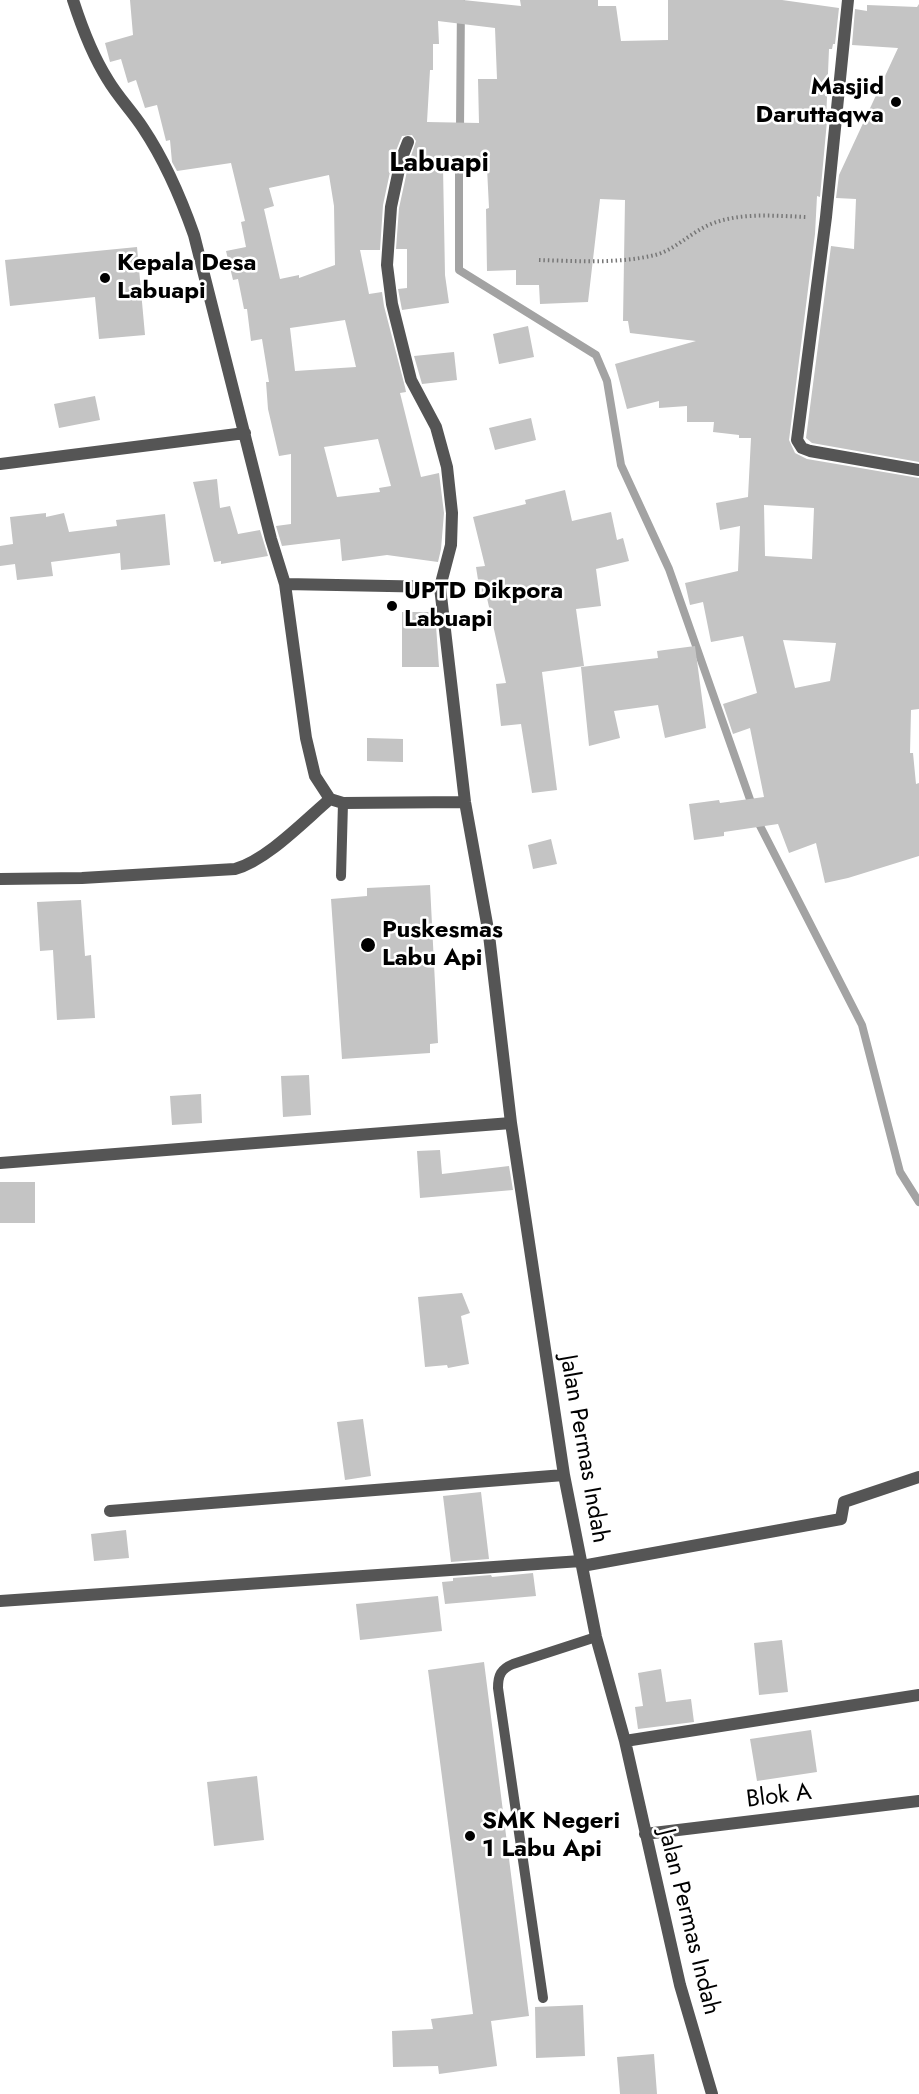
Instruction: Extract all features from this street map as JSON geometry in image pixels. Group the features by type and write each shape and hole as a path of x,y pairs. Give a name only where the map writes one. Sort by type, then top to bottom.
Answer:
{"street":[{"path":"73,0 93,53 107,79 153,143 184,207 194,236 271,539 285,584 306,738 315,776 330,799 342,803 465,802"},
{"path":"848,0 826,217 798,442 802,448 810,451 919,470"},
{"path":"285,584 440,587 451,545 452,513 447,467 436,427 411,380 392,303 387,265 391,207 401,160 408,142"},
{"path":"0,464 245,432"},
{"name":"Jalan Permas Indah","path":"440,587 465,802 489,935 512,1123 564,1475 597,1637 625,1741 680,1985 712,2094"},
{"path":"0,879 82,878 235,869 246,866 258,858 330,799"},
{"path":"0,1163 512,1123"},
{"path":"110,1511 564,1475"},
{"path":"0,1601 581,1564 841,1519 844,1502 919,1477"},
{"path":"625,1741 919,1695"},
{"name":"Blok A","path":"645,1834 919,1801"}],"lane":[{"path":"341,876 342,803"},
{"path":"543,1998 498,1677 504,1668 513,1664 597,1637"}],"path":[{"path":"540,260 586,261 657,255 694,232 730,219 756,216 826,217"}],"building":[{"path":"130,0 463,0 521,6 520,0 598,0 598,6 616,6 621,41 668,40 668,0 782,0 839,8 835,44 832,49 829,49 827,121 820,197 817,196 815,234 789,440 795,453 807,459 919,478 919,709 911,710 910,753 913,753 916,784 919,783 919,856 825,883 816,843 789,853 778,824 724,832 724,836 694,840 689,804 719,800 720,803 764,797 750,728 733,734 723,704 757,693 743,636 711,642 703,602 690,605 685,583 738,571 740,526 720,530 716,503 748,497 751,438 739,438 739,435 713,432 714,422 687,422 687,406 659,408 659,401 627,409 615,364 696,341 630,333 628,321 623,321 625,200 600,199 588,302 540,304 539,285 516,285 516,270 487,271 486,209 489,208 487,168 443,167 445,275 449,303 402,310 398,289 407,288 407,249 396,249 399,208 416,141 412,135 402,136 393,158 383,205 380,250 360,250 369,294 382,292 406,392 400,393 421,477 439,473 444,513 438,562 387,555 342,561 340,539 282,546 276,526 291,524 291,454 279,456 268,409 266,382 269,382 262,339 251,341 247,309 244,309 238,279 233,280 226,251 246,247 241,222 245,221 231,163 177,171 172,162 170,140 166,141 157,105 145,108 136,80 128,83 121,59 110,62 105,43 133,35","holes":["438,21 495,28 497,79 478,79 479,123 427,122 430,70 433,70 433,44 439,44","329,175 334,206 335,265 299,278 299,275 280,279 264,209 274,206 269,188","345,320 356,367 295,371 290,328","378,439 391,486 379,488 380,492 337,497 324,447","764,505 814,508 812,559 765,556","783,640 836,643 830,681 795,688"]},
{"path":"919,4 919,462 812,443 806,438 831,246 854,249 856,199 836,198 839,175 898,48 852,45 855,9 867,11 867,5 917,7"},
{"path":"137,247 145,335 99,339 95,297 10,306 5,260"},
{"path":"528,326 534,357 499,364 493,334"},
{"path":"454,352 457,380 422,384 414,356"},
{"path":"95,396 100,420 59,428 54,404"},
{"path":"531,418 536,440 495,450 489,428"},
{"path":"217,479 220,508 230,506 238,534 260,530 268,556 221,564 221,561 214,562 193,482"},
{"path":"565,490 572,521 611,512 617,540 623,538 629,561 596,569 601,606 576,609 584,666 542,672 557,790 532,793 521,724 501,726 496,684 506,683 487,598 481,599 476,567 485,566 473,517 526,504 525,500"},
{"path":"46,513 46,517 64,513 69,532 117,526 116,520 165,514 170,565 121,570 120,553 51,562 53,576 17,580 15,564 0,566 0,546 13,544 10,517"},
{"path":"402,612 435,612 439,667 402,667"},
{"path":"695,646 706,728 665,738 658,705 614,711 620,738 589,746 581,667 658,658 657,651"},
{"path":"367,738 403,739 403,762 367,761"},
{"path":"551,839 557,864 533,869 528,845"},
{"path":"430,885 438,1043 430,1044 430,1053 342,1059 331,899 367,896 367,888"},
{"path":"81,900 85,956 91,955 95,1018 57,1020 53,950 40,951 37,902"},
{"path":"309,1075 311,1115 283,1117 281,1076"},
{"path":"201,1094 202,1123 172,1125 170,1096"},
{"path":"440,1150 442,1174 509,1166 513,1190 420,1198 417,1151"},
{"path":"0,1182 35,1182 35,1223 0,1223"},
{"path":"462,1293 470,1313 461,1316 469,1364 448,1368 447,1365 425,1367 418,1297"},
{"path":"363,1419 371,1476 345,1480 337,1422"},
{"path":"481,1492 489,1559 451,1562 443,1496"},
{"path":"126,1530 129,1558 94,1561 91,1534"},
{"path":"533,1573 536,1596 445,1604 442,1582 453,1581 453,1578"},
{"path":"438,1596 442,1631 360,1640 356,1604"},
{"path":"782,1640 788,1692 759,1695 754,1643"},
{"path":"484,1662 529,2016 491,2021 497,2066 439,2074 438,2066 393,2067 392,2031 433,2029 431,2019 473,2014 428,1670"},
{"path":"661,1669 666,1702 691,1699 694,1722 638,1729 635,1707 643,1706 638,1673"},
{"path":"811,1730 817,1772 757,1781 750,1739"},
{"path":"257,1776 264,1840 214,1846 207,1782"},
{"path":"583,2005 585,2056 536,2058 535,2007"},
{"path":"654,2054 657,2094 620,2094 617,2057"}],"waterway":[{"path":"460,130 461,0"},
{"path":"459,157 459,270 596,355 607,381 621,465 669,569 753,808"},
{"path":"757,820 862,1025 900,1172 919,1202"}],"place":[{"name":"Masjid Daruttaqwa","path":"896,102"},
{"name":"Kepala Desa Labuapi","path":"105,278"},
{"name":"UPTD Dikpora Labuapi","path":"392,606"},
{"name":"Puskesmas Labu Api","path":"368,945"},
{"name":"SMK Negeri 1 Labu Api","path":"470,1836"}],"district":[{"name":"Labuapi","path":"439,164"}]}
